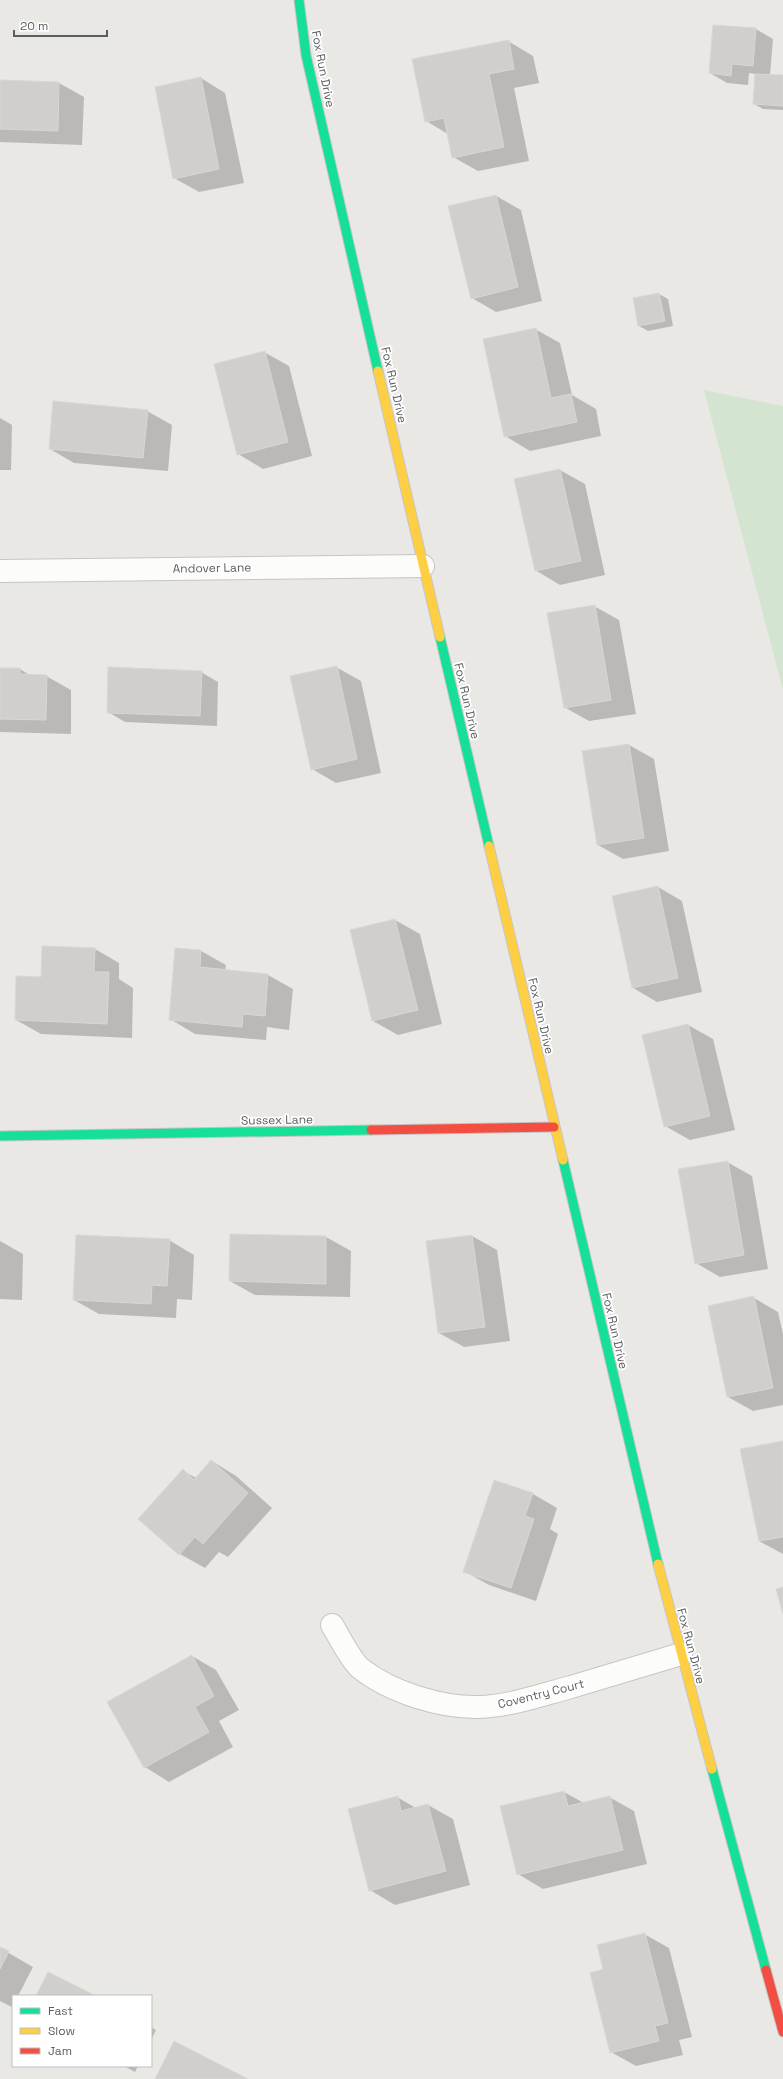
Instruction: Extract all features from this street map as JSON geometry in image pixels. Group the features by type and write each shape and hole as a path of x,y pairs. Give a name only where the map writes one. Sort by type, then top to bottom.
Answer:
{"street":[{"name":"Fox Run Drive","path":"299,0 306,55 554,1127 681,1654 783,2032"},
{"name":"Andover Lane","path":"0,571 423,566"},
{"name":"Sussex Lane","path":"0,1136 554,1127"},
{"name":"Coventry Court","path":"332,1624 359,1667 376,1679 415,1697 446,1704 471,1707 498,1706 535,1697 681,1654"}],"green space":[{"path":"704,390 783,406 783,690"}],"building":[{"path":"713,25 756,28 753,66 732,64 731,76 709,73"},
{"path":"509,40 514,69 489,74 504,147 452,158 444,118 425,122 412,59"},
{"path":"755,74 783,75 783,106 753,104"},
{"path":"201,77 219,169 173,179 155,87"},
{"path":"0,80 59,82 58,131 0,129"},
{"path":"496,195 518,287 471,299 448,206"},
{"path":"659,293 665,321 638,326 633,298"},
{"path":"536,328 551,398 571,394 577,422 504,437 483,339"},
{"path":"265,351 288,442 237,455 214,364"},
{"path":"53,401 148,410 143,458 49,449"},
{"path":"560,469 581,561 535,571 514,479"},
{"path":"595,605 611,700 564,708 547,613"},
{"path":"337,666 357,759 311,770 290,676"},
{"path":"108,667 202,671 200,716 107,713"},
{"path":"0,668 20,668 20,674 47,675 46,720 0,719"},
{"path":"629,744 644,838 597,845 582,751"},
{"path":"658,886 678,978 632,988 612,896"},
{"path":"395,919 418,1010 372,1021 350,930"},
{"path":"42,946 95,948 94,972 109,972 107,1024 15,1020 16,976 41,977"},
{"path":"175,948 201,950 200,967 268,974 265,1016 243,1014 242,1027 169,1020"},
{"path":"688,1024 710,1116 664,1127 642,1035"},
{"path":"728,1161 744,1255 695,1264 678,1169"},
{"path":"230,1234 326,1236 326,1284 229,1281"},
{"path":"76,1235 170,1239 167,1286 152,1285 151,1304 73,1300"},
{"path":"472,1235 485,1327 438,1333 426,1241"},
{"path":"754,1296 773,1388 727,1397 708,1306"},
{"path":"783,1441 783,1537 759,1541 740,1449"},
{"path":"211,1460 248,1493 203,1544 195,1537 179,1555 138,1519 183,1469 194,1480"},
{"path":"494,1480 533,1493 525,1516 534,1519 511,1588 463,1572"},
{"path":"783,1587 783,1614 776,1589"},
{"path":"192,1655 214,1696 195,1707 209,1732 144,1768 107,1702"},
{"path":"564,1791 568,1806 610,1796 623,1850 517,1875 500,1806"},
{"path":"398,1796 401,1811 428,1804 446,1871 369,1891 348,1809"},
{"path":"645,1933 668,2023 655,2026 659,2041 610,2053 590,1973 603,1969 597,1945"},
{"path":"0,1947 9,1951 0,1969"},
{"path":"48,1972 94,1995 36,1995"},
{"path":"174,2041 248,2079 155,2079"}],"traffic: fast":[{"path":"299,0 306,55 378,371"},
{"path":"440,637 489,846"},
{"path":"0,1136 371,1130"},
{"path":"563,1160 658,1564"},
{"path":"712,1769 766,1970"}],"traffic: slow":[{"path":"378,371 440,637"},
{"path":"489,846 563,1160"},
{"path":"658,1564 712,1769"}],"traffic: jam":[{"path":"371,1130 554,1127"},
{"path":"766,1970 783,2032"}]}
